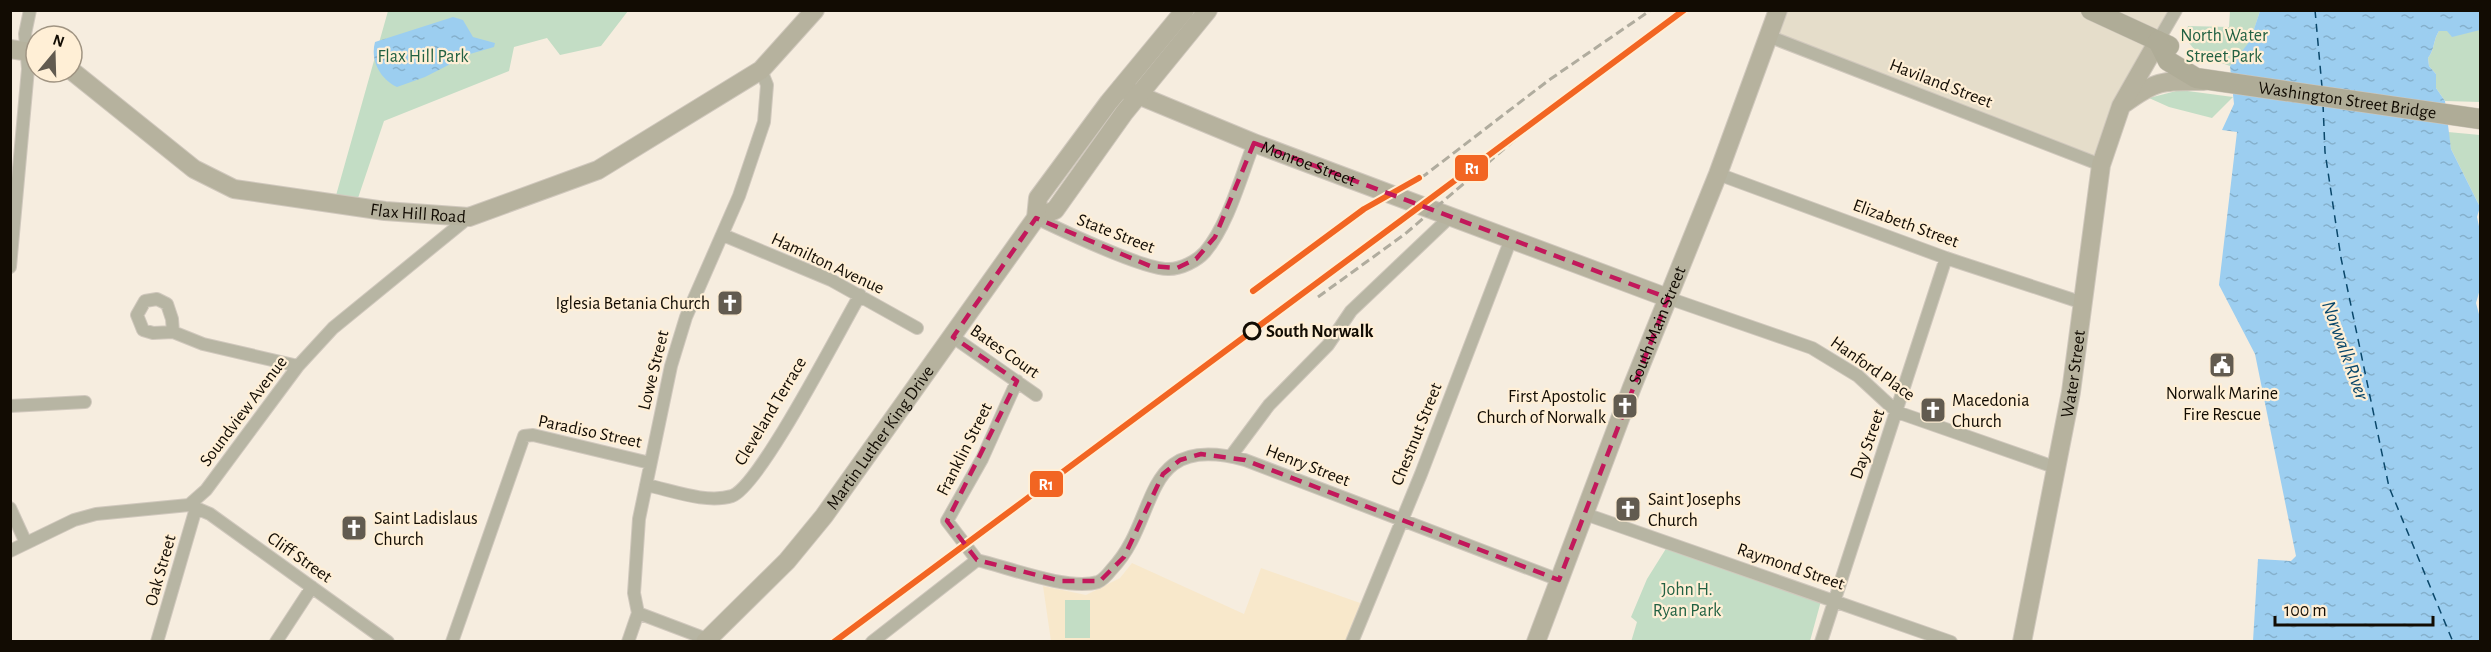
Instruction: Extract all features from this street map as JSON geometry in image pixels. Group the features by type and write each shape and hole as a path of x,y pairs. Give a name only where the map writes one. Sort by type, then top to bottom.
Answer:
{"main road":[{"name":"Flax Hill Road","path":"84,81 194,169 234,189 385,211 469,217 598,170 761,70 815,10"},
{"name":"Martin Luther King Drive","path":"709,641 787,561 825,516 1036,218 1038,198 1121,88 1185,10"},
{"name":"Martin Luther King Drive","path":"1036,218 1055,210 1138,96 1208,10"},
{"name":"South Main Street","path":"1536,642 1632,387 1718,174 1778,10"},
{"path":"2091,10 2158,41 2222,82"},
{"name":"Water Street","path":"2022,642 2071,392 2101,165 2121,106 2158,41"},
{"path":"2121,106 2148,86 2162,81 2222,82"},
{"name":"Washington Street Bridge","path":"2222,82 2473,119"},
{"name":"Monroe Street","path":"1121,88 1254,143 1668,298"}],"street":[{"path":"2158,41 2176,10"},
{"name":"Haviland Street","path":"1768,36 2101,165"},
{"name":"Lowe Street","path":"638,613 634,593 635,568 645,485 680,334 739,196 765,118 767,85 761,70"},
{"path":"10,267 27,84"},
{"name":"State Street","path":"1036,218 1066,233 1150,266 1177,268 1196,260 1215,237 1254,143"},
{"name":"Elizabeth Street","path":"1718,174 1946,258 2083,303"},
{"name":"Soundview Avenue","path":"193,507 298,366 349,313 469,217"},
{"path":"1231,456 1269,405 1328,345 1351,311 1450,217"},
{"name":"Hamilton Avenue","path":"723,235 831,280 917,328"},
{"name":"Chestnut Street","path":"1352,642 1510,240"},
{"name":"Day Street","path":"1821,642 1946,258"},
{"name":"Cleveland Terrace","path":"645,485 711,498 723,498 742,490 763,464 860,295"},
{"name":"Hanford Place","path":"1668,298 1812,348 1858,376 1897,412 2057,468"},
{"path":"173,332 203,344 298,366"},
{"name":"Bates Court","path":"953,337 1036,396"},
{"name":"Franklin Street","path":"976,560 947,521 982,459 1017,381"},
{"path":"10,406 85,402"},
{"name":"Paradiso Street","path":"452,642 524,436 533,435 650,463"},
{"name":"Henry Street","path":"976,560 1061,581 1082,584 1100,581 1124,557 1149,495 1163,474 1180,460 1201,454 1219,453 1559,580"},
{"path":"10,551 74,520 96,514 193,507"},
{"name":"Cliff Street","path":"193,507 210,514 388,642"},
{"name":"Oak Street","path":"158,642 193,507"},
{"path":"10,508 26,543"},
{"name":"Raymond Street","path":"1586,514 1951,642"},
{"path":"872,642 889,636 976,560"},
{"path":"276,642 312,587"},
{"path":"628,642 638,613 709,641"}],"highlighted area":[{"path":"1254,143 1668,298 1559,580 1245,460 1201,454 1180,460 1163,474 1124,557 1100,581 1061,581 977,560 947,521 1017,381 953,337 1036,218 1150,266 1177,268 1196,259 1215,237"}],"shaded area":[{"path":"1778,11 2176,11 2101,165 1768,36"},
{"path":"1132,563 1244,614 1261,568 1363,604 1348,641 1051,641 1043,586 1086,595 1120,578"}],"green space":[{"name":"Flax Hill Park","path":"388,11 628,11 601,46 560,55 547,38 514,47 509,71 384,121 357,201 335,199"},
{"name":"North Water Street Park","path":"2230,11 2260,11 2250,42 2230,66 2199,55 2185,38 2188,26 2229,27"},
{"path":"2480,30 2480,102 2445,101 2436,88 2436,74 2429,66 2428,58 2437,34 2439,31"},
{"path":"2180,90 2233,97 2212,118 2169,107 2149,98"},
{"path":"2448,132 2480,135 2480,207 2451,149"},
{"name":"John H. Ryan Park","path":"1667,547 1821,601 1810,641 1631,642 1637,622 1631,617 1647,579"},
{"path":"1065,600 1090,600 1090,638 1065,638"}],"water":[{"name":"Norwalk River","path":"2260,11 2480,11 2480,30 2452,37 2447,31 2439,31 2428,58 2429,66 2436,74 2436,88 2445,101 2451,149 2480,207 2477,217 2480,231 2480,289 2476,303 2480,318 2480,641 2253,641 2258,559 2291,561 2296,556 2255,354 2219,285 2237,132 2222,130 2234,104 2230,66 2250,41"},
{"path":"453,17 463,20 473,37 495,43 494,47 470,54 425,77 397,87 381,74 375,62 375,42"}],"ferry route":[{"path":"2315,10 2322,87"},
{"path":"2323,104 2325,152 2341,258 2389,487 2453,642"}],"railway":[{"path":"1253,291 1364,209 1425,175 1549,80 1651,10"},
{"path":"1318,297 1405,234 1547,112"}],"transit line":[{"name":"R1","path":"834,642 1684,10"},
{"name":"R1","path":"1253,291 1364,209 1419,178"}],"place":[{"name":"Iglesia Betania Church","path":"730,303"},
{"name":"South Norwalk","path":"1252,331"},
{"name":"Norwalk Marine Fire Rescue","path":"2222,365"},
{"name":"First Apostolic Church of Norwalk","path":"1625,406"},
{"name":"Macedonia Church","path":"1933,410"},
{"name":"Saint Josephs Church","path":"1628,509"},
{"name":"Saint Ladislaus Church","path":"354,528"}]}
